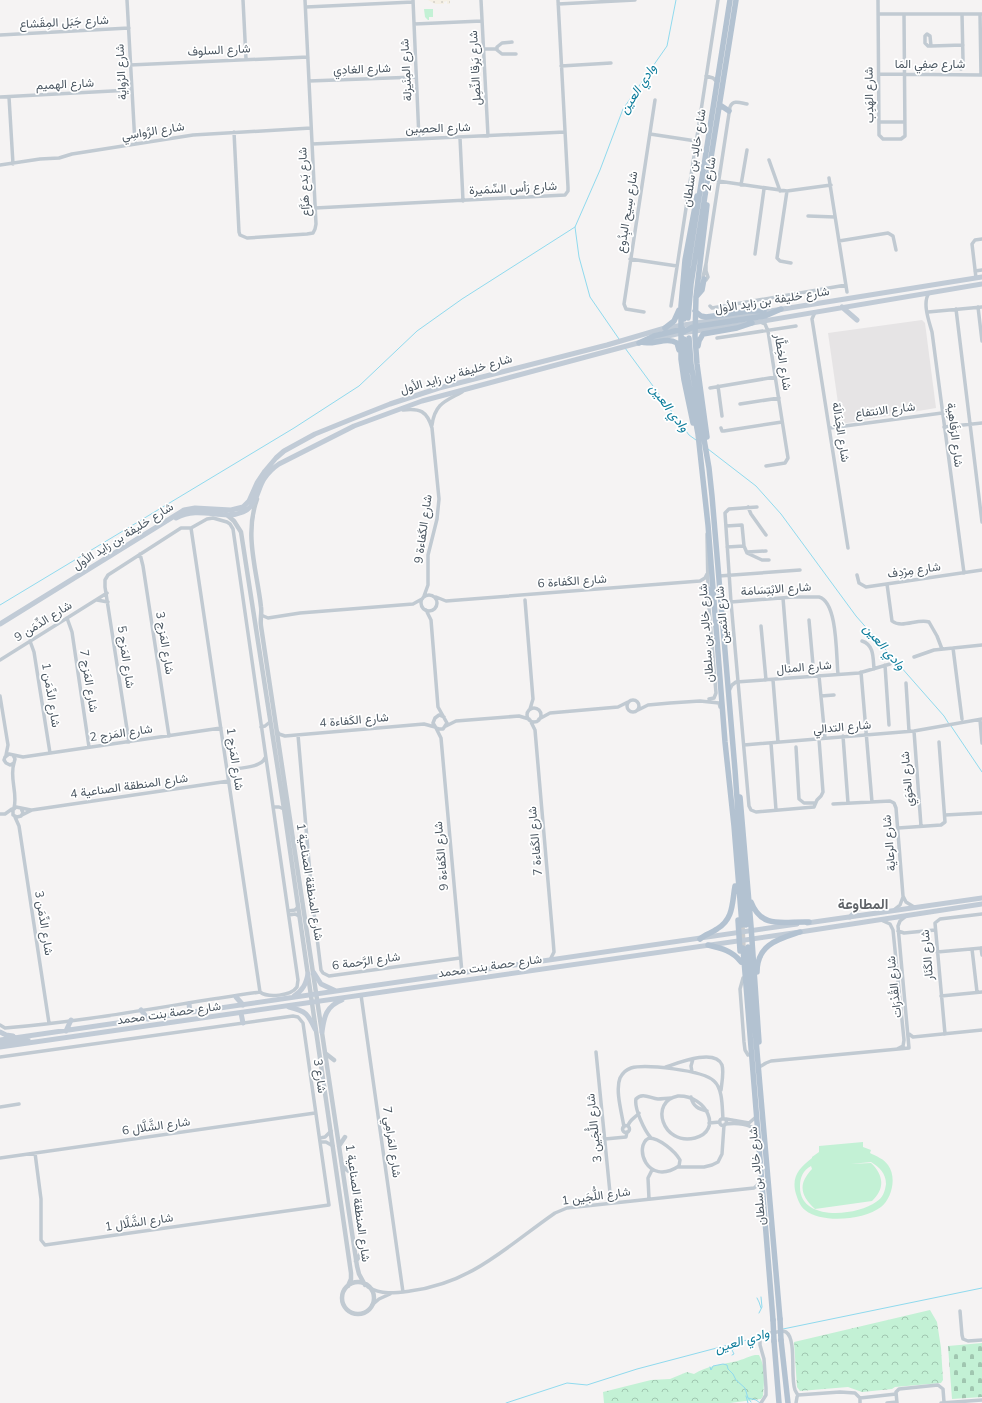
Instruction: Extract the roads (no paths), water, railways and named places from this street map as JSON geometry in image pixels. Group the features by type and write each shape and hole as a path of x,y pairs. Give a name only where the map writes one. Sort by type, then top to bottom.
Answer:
{"main road":[{"name":"شارع خالِد بن سلطان","path":"730,0 686,287 686,319 736,0"},
{"path":"720,104 729,111"},
{"path":"684,380 681,359 682,282 695,204 702,180"},
{"path":"699,383 696,351 696,297 706,219 707,188"},
{"name":"شارع خليفة بن زايد الأول","path":"696,327 781,309 979,278"},
{"path":"696,297 702,290 704,279"},
{"name":"شارع خليفة بن زايد الأول","path":"696,327 759,322 982,284"},
{"path":"665,328 672,324 681,306"},
{"path":"842,307 857,320"},
{"path":"640,343 654,336 696,327 765,316 781,309"},
{"path":"696,310 701,316 706,318 749,311 764,312"},
{"path":"697,410 699,383 698,344 702,335 737,328 752,323"},
{"name":"شارع خليفة بن زايد الأول","path":"0,624 184,510 195,508 231,510 243,507 249,501 262,475 278,456 297,444 332,427 390,404 439,388 607,345 665,328 681,330"},
{"name":"شارع خالِد بن سلطان","path":"687,339 697,410 717,630 728,780 744,925 736,780 719,576 709,468 697,410"},
{"path":"640,343 669,340 677,343 684,380 697,410"},
{"name":"شارع خليفة بن زايد الأول","path":"0,627 180,516 196,512 224,514 238,513 249,508 254,501 262,482 270,472 280,464 342,432 422,401 640,343"},
{"path":"332,427 328,431 312,439 311,442 314,444 335,433 342,432"},
{"path":"708,588 712,615 717,630"},
{"path":"728,780 728,802 748,1055 750,1070 754,1077"},
{"path":"736,780 741,805 752,931 761,1066 760,1096"},
{"path":"700,939 720,928 727,920 733,906 735,886"},
{"path":"749,896 756,913 766,920 775,923 809,922"},
{"name":"شارع حصة بنت محمد","path":"1,1044 20,1036 66,1031 982,898"},
{"name":"شارع حصة بنت محمد","path":"1,1044 241,1013 800,932 982,904"},
{"path":"850,917 858,909"},
{"path":"757,1012 757,968 762,954 766,948 775,941 800,932"},
{"path":"708,945 731,953 741,962"},
{"name":"شارع خالِد بن سلطان","path":"779,1403 758,1133 746,947 788,1403"},
{"path":"314,973 321,984 337,991"},
{"path":"292,997 303,988 308,974"},
{"path":"236,997 243,1005"},
{"path":"322,1032 324,1018 328,1009 334,1004 348,997"},
{"path":"189,1004 190,1012"},
{"path":"284,1006 300,1009 305,1012 316,1029"},
{"path":"141,1010 148,1019"},
{"path":"241,1013 243,1023"},
{"path":"66,1031 71,1020"},
{"path":"0,1032 6,1035 20,1036"},
{"path":"1,1044 33,1038 42,1034"}],"street":[{"name":"شارع الرُواية","path":"127,0 135,144"},
{"path":"243,0 246,59"},
{"name":"شارع بَدع هَزَّاع","path":"234,132 238,232 240,235 247,238 311,234 316,226 305,0"},
{"name":"شارع بَرقا النِّصِل","path":"481,0 488,136"},
{"path":"558,2 635,0"},
{"path":"671,306 696,141 708,76 718,0"},
{"name":"شارع الهَدِب","path":"878,0 879,135 884,140 903,138 905,136 904,14"},
{"path":"306,7 413,1"},
{"name":"شارع المِنَيزلة","path":"413,1 419,139"},
{"name":"شارع رَأس السِّمَيرة","path":"315,208 565,195 568,189 558,2"},
{"path":"878,14 981,14 982,75"},
{"path":"960,68 963,60 962,14"},
{"path":"414,24 482,21"},
{"name":"شارع جَبَل المِقَشاع","path":"0,35 128,28"},
{"path":"496,49 501,43 512,42"},
{"path":"930,46 962,45"},
{"path":"484,49 496,49 501,54 516,54"},
{"name":"شارع السلوف","path":"130,65 308,57"},
{"path":"561,66 611,64"},
{"path":"708,76 718,73"},
{"name":"شارع صِفِي المَا","path":"879,74 982,75"},
{"path":"708,76 717,82"},
{"name":"شارع الغادِي","path":"309,81 416,77"},
{"name":"شارع الهميم","path":"0,97 131,90"},
{"path":"10,97 13,164"},
{"name":"شارع سِيح البِدُوع","path":"644,312 627,309 624,306 655,100"},
{"path":"729,111 730,105 733,102 747,104"},
{"name":"شارع 2","path":"704,279 703,277 729,111"},
{"path":"879,122 905,122"},
{"name":"شارع الرَّواسِي","path":"0,166 38,159 59,158 71,154 194,135 311,128"},
{"name":"شارع الحصِين","path":"312,144 565,132"},
{"path":"650,134 696,141"},
{"path":"460,138 463,201"},
{"path":"741,185 747,150"},
{"path":"769,160 780,191"},
{"path":"830,178 847,292 853,298"},
{"path":"718,181 788,192 831,185"},
{"path":"754,254 764,189"},
{"path":"788,192 777,258 781,262 791,263"},
{"path":"808,216 835,217"},
{"path":"839,241 888,233 893,237 896,250"},
{"path":"979,278 975,271 972,244 975,240 982,239"},
{"path":"630,260 677,266"},
{"path":"975,271 982,270"},
{"path":"710,306 713,308 846,285"},
{"path":"843,299 847,292"},
{"path":"920,294 926,300 931,292"},
{"name":"شارع الرَفَاهِية","path":"926,300 932,332 964,573"},
{"path":"928,312 980,307 982,341"},
{"path":"956,309 982,522"},
{"path":"812,319 817,311"},
{"path":"806,313 810,315 812,319"},
{"name":"شارع الخِطَّار","path":"766,466 785,463 788,460 768,330 768,323 772,319"},
{"name":"شارع الجَدَالَة","path":"812,319 848,548"},
{"name":"شارع الخِطَّار","path":"759,322 764,323 768,330"},
{"path":"717,338 796,326"},
{"path":"710,388 775,377"},
{"path":"718,386 722,416"},
{"name":"شارع الكَفاءة 9","path":"432,428 435,414 440,405 448,398 468,388"},
{"name":"شارع الخِطَّار","path":"740,404 779,398"},
{"name":"شارع الكَفاءة 9","path":"396,410 413,409 421,411 429,418 432,428 439,499 437,519 428,555 428,585 423,597"},
{"name":"شارع الانتفاع","path":"830,428 942,413"},
{"path":"721,428 724,431 782,422"},
{"path":"944,427 982,423"},
{"name":"شارع المنطقة الصناعية 1","path":"262,482 253,515 251,531 261,607 261,626 356,1262 359,1274 367,1286"},
{"name":"شارع الثمين","path":"757,507 726,510 727,547 737,682 750,809 756,812 776,810"},
{"path":"748,508 766,535"},
{"name":"شارع المنطقة الصناعية 1","path":"224,514 234,521 240,529 248,576 331,1131 351,1273 351,1279 348,1286"},
{"path":"0,1026 5,1028 49,1023 189,1004 260,992 266,996 292,992 297,987 298,982 275,806 267,767 263,727 233,529 227,522 211,518 191,528 179,528 140,554"},
{"path":"708,525 706,538 707,574 716,693 714,698 709,699"},
{"path":"726,526 742,525 744,546 749,555 755,556 762,560 770,560"},
{"name":"شارع المَزج 1","path":"191,528 260,992"},
{"path":"727,547 744,546"},
{"path":"747,552 766,550"},
{"name":"شارع المَزج 5","path":"129,742 105,580 108,575 140,554"},
{"name":"شارع المَزج 3","path":"140,554 169,736"},
{"path":"719,576 800,570"},
{"name":"شارع مِرْدِف","path":"857,574 859,583 864,586 982,570"},
{"path":"700,581 705,578 707,574"},
{"path":"242,581 248,576"},
{"path":"242,581 249,584"},
{"path":"700,581 704,582 708,588"},
{"name":"شارع الكَفاءة 6","path":"436,607 446,601 700,581"},
{"path":"887,584 892,621 898,624 924,620 930,622 942,649"},
{"name":"شارع الكَفاءة 9","path":"428,585 435,596"},
{"name":"شارع الدِّمَن 9","path":"0,660 107,594"},
{"path":"413,604 429,594 435,596 438,602 431,620"},
{"name":"شارع الكَفاءة 6","path":"435,596 446,601"},
{"path":"423,597 421,604 431,620 438,707 433,722 435,728 441,729 456,721"},
{"name":"شارع الابْتِسَامَة","path":"731,602 821,597 826,600 833,617 838,674"},
{"path":"783,598 789,673"},
{"path":"97,600 108,602"},
{"path":"525,600 533,699 541,714 539,719"},
{"path":"261,626 268,618 300,613 413,604 431,611 436,607"},
{"path":"261,615 268,618"},
{"name":"شارع المَزج 7","path":"67,618 72,632 89,747"},
{"path":"808,620 814,676"},
{"path":"760,626 766,680"},
{"name":"شارع الدِّمَن 1","path":"30,641 34,652 50,753"},
{"path":"862,641 867,643 872,649 874,669"},
{"path":"914,657 927,652 942,649 982,645"},
{"path":"953,648 964,721"},
{"path":"260,659 266,660"},
{"path":"700,701 716,698 718,694 717,674 719,660"},
{"name":"شارع المنال","path":"737,682 861,672 890,664"},
{"path":"885,666 889,725"},
{"path":"861,672 872,802"},
{"path":"727,674 737,682 732,685 728,692"},
{"path":"819,676 825,738"},
{"path":"773,680 778,742"},
{"name":"شارع الخوَي","path":"906,682 921,826"},
{"path":"821,696 834,695"},
{"path":"0,696 8,745 15,758 12,773 16,799 23,811 22,815 19,817 0,814"},
{"path":"530,720 527,715 533,699"},
{"path":"519,716 535,708 550,713 618,707 632,700 648,705 700,701 719,703 722,734 725,742"},
{"path":"628,702 626,706 629,711"},
{"path":"637,702 639,706 638,710"},
{"path":"618,707 633,713 648,705"},
{"path":"438,707 447,723 445,727"},
{"path":"435,717 440,715 456,721 519,716 535,721 550,713"},
{"name":"شارع الكَفاءة 4","path":"424,724 435,717"},
{"name":"شارع الكَفاءة 7","path":"535,730 539,719"},
{"path":"981,719 982,743"},
{"name":"شارع التدالي","path":"744,745 911,731 981,719"},
{"name":"شارع الكَفاءة 7","path":"530,720 535,730 554,950 550,960"},
{"path":"263,727 270,722"},
{"name":"شارع الكَفاءة 4","path":"286,736 424,724 435,728"},
{"path":"263,727 271,729"},
{"name":"شارع الكَفاءة 9","path":"445,727 441,738 462,973"},
{"name":"شارع المَزج 2","path":"13,755 24,757 221,728"},
{"name":"شارع الكَفاءة 9","path":"435,728 441,738"},
{"path":"277,731 281,735 286,736"},
{"name":"شارع الرَّحمة 6","path":"298,735 312,897 322,972 329,976 460,958"},
{"path":"279,744 281,739 286,736"},
{"path":"842,736 848,803"},
{"path":"771,743 776,810 812,808 822,795 823,791 819,738"},
{"path":"898,828 942,825 945,821 939,742"},
{"path":"8,745 4,758 12,773"},
{"path":"796,747 799,799 804,803 815,803"},
{"path":"13,755 6,755 0,760 10,765 14,763"},
{"name":"شارع المَزج 2","path":"14,763 24,757"},
{"path":"259,765 266,757"},
{"path":"227,770 259,765 267,767"},
{"name":"شارع المنطقة الصناعية 4","path":"22,815 32,810 229,781"},
{"path":"15,817 12,813 16,799"},
{"path":"275,806 282,801"},
{"name":"شارع الرعاية","path":"833,804 890,801 894,803 896,806 903,896"},
{"path":"5,814 18,806 21,808"},
{"path":"275,806 284,809"},
{"name":"شارع المنطقة الصناعية 4","path":"21,808 32,810"},
{"path":"945,815 982,813"},
{"name":"شارع الدِّمَن 3","path":"19,826 22,815"},
{"name":"شارع الدِّمَن 3","path":"15,817 19,826 49,1023"},
{"path":"293,874 299,879"},
{"path":"903,896 906,902 914,908"},
{"path":"892,911 900,905 903,896"},
{"path":"288,913 298,907"},
{"path":"288,913 299,916"},
{"name":"شارع الكَنَار","path":"945,1034 935,923 939,919 982,914"},
{"path":"906,916 899,922 898,930 904,933 935,930"},
{"name":"شارع القُدْرَات","path":"880,920 888,923 892,927 904,1043"},
{"name":"شارع القُدْرَات","path":"898,930 910,1046 906,1049"},
{"path":"899,937 904,933"},
{"path":"895,948 900,948"},
{"path":"937,952 982,948 982,955"},
{"path":"972,949 976,992"},
{"path":"554,950 561,958"},
{"path":"941,996 982,992"},
{"name":"شارع المَرامِي 7","path":"361,995 403,1292"},
{"name":"شارع 3","path":"243,1023 294,1016 299,1018 303,1023 329,1205"},
{"path":"0,1057 243,1023"},
{"path":"897,1049 913,1037 982,1030"},
{"path":"909,1034 913,1037"},
{"path":"761,1066 771,1061 906,1049 904,1043"},
{"name":"شارع اللُّجَين 3","path":"596,1052 611,1203"},
{"path":"325,1053 334,1060"},
{"path":"663,1068 693,1059 710,1057 717,1059 722,1067 720,1094"},
{"path":"692,1072 691,1066 693,1059"},
{"path":"676,1064 677,1070"},
{"path":"605,1139 626,1137 627,1132 630,1129 626,1126 622,1117 618,1087 624,1072 629,1069 636,1068 663,1068 692,1072 706,1076 714,1081 718,1086 723,1120 727,1122 725,1125 722,1154 719,1160 714,1164 708,1166 677,1167 662,1171 652,1170 648,1167 644,1160 644,1129 635,1103 639,1096 659,1099 682,1096 691,1097 701,1103 707,1111 709,1123 706,1131 697,1137 683,1138 675,1136 668,1131 663,1124 662,1115 664,1105 672,1098"},
{"path":"714,1081 722,1076"},
{"path":"659,1099 664,1105"},
{"path":"0,1107 19,1104"},
{"name":"شارع الشَّلَّال 6","path":"0,1158 315,1113"},
{"path":"626,1126 638,1113"},
{"path":"709,1123 723,1120 749,1123 757,1116"},
{"path":"622,1117 642,1121"},
{"path":"725,1125 739,1122 751,1127 758,1133"},
{"path":"644,1129 651,1138 666,1146 679,1159 689,1166"},
{"path":"320,1140 327,1136 331,1131"},
{"path":"339,1146 345,1137"},
{"path":"644,1142 651,1138"},
{"path":"320,1140 333,1146"},
{"name":"شارع الشَّلَّال 1","path":"34,1153 41,1199 41,1240 45,1245 329,1205"},
{"path":"677,1167 680,1164 679,1159"},
{"path":"342,1166 350,1172"},
{"path":"650,1199 648,1178 652,1170"},
{"path":"762,1181 754,1188 763,1192"},
{"name":"شارع اللُّجَين 1","path":"367,1286 381,1292 391,1293 442,1284 469,1273 483,1265 558,1211 571,1207 754,1188"},
{"path":"356,1262 362,1252"},
{"path":"355,1283 367,1286 373,1295 372,1305 368,1311 362,1314 354,1314 348,1311 342,1298 344,1291 348,1286 355,1283"},
{"name":"شارع اللُّجَين 1","path":"372,1305 391,1293"},
{"path":"960,1311 962,1335 964,1339 968,1341 982,1340"},
{"path":"761,1403 766,1395 766,1388 764,1359 760,1345 760,1338 770,1333 783,1331 787,1332 790,1336 795,1390 798,1395"},
{"path":"886,1403 897,1403 896,1392 899,1389 938,1385 943,1389 943,1402 982,1400"},
{"path":"798,1395 840,1392 855,1393 860,1398 860,1403"},
{"path":"860,1398 896,1394"},
{"path":"796,1403 798,1395"}],"waterway":[{"name":"وادي العين","path":"619,339 590,297 579,257 575,227 600,170 623,109 667,46 676,0"},
{"path":"0,605 294,428 359,386 417,331 462,299 575,227"},
{"name":"وادي العين","path":"625,348 689,435 696,440"},
{"name":"وادي العين","path":"708,449 756,486 781,514 856,616 944,716 949,724"},
{"name":"وادي العين","path":"951,726 982,772"},
{"name":"وادي العين","path":"783,1329 982,1288"},
{"path":"759,1313 762,1307 761,1297"},
{"path":"757,1298 761,1308"},
{"name":"وادي العين","path":"506,1403 567,1383 587,1385 637,1369 747,1340 764,1333"},
{"path":"732,1355 734,1354 732,1350 738,1346 738,1343"},
{"path":"710,1367 711,1370 713,1366 723,1364 727,1365 728,1369 736,1380 745,1388 748,1398 756,1400 760,1403"},
{"path":"746,1396 748,1403"},
{"path":"748,1398 751,1402"}],"tunnel":[{"path":"742,925 743,948"}],"district":[{"name":"المطاوعة","path":"863,904"}]}
